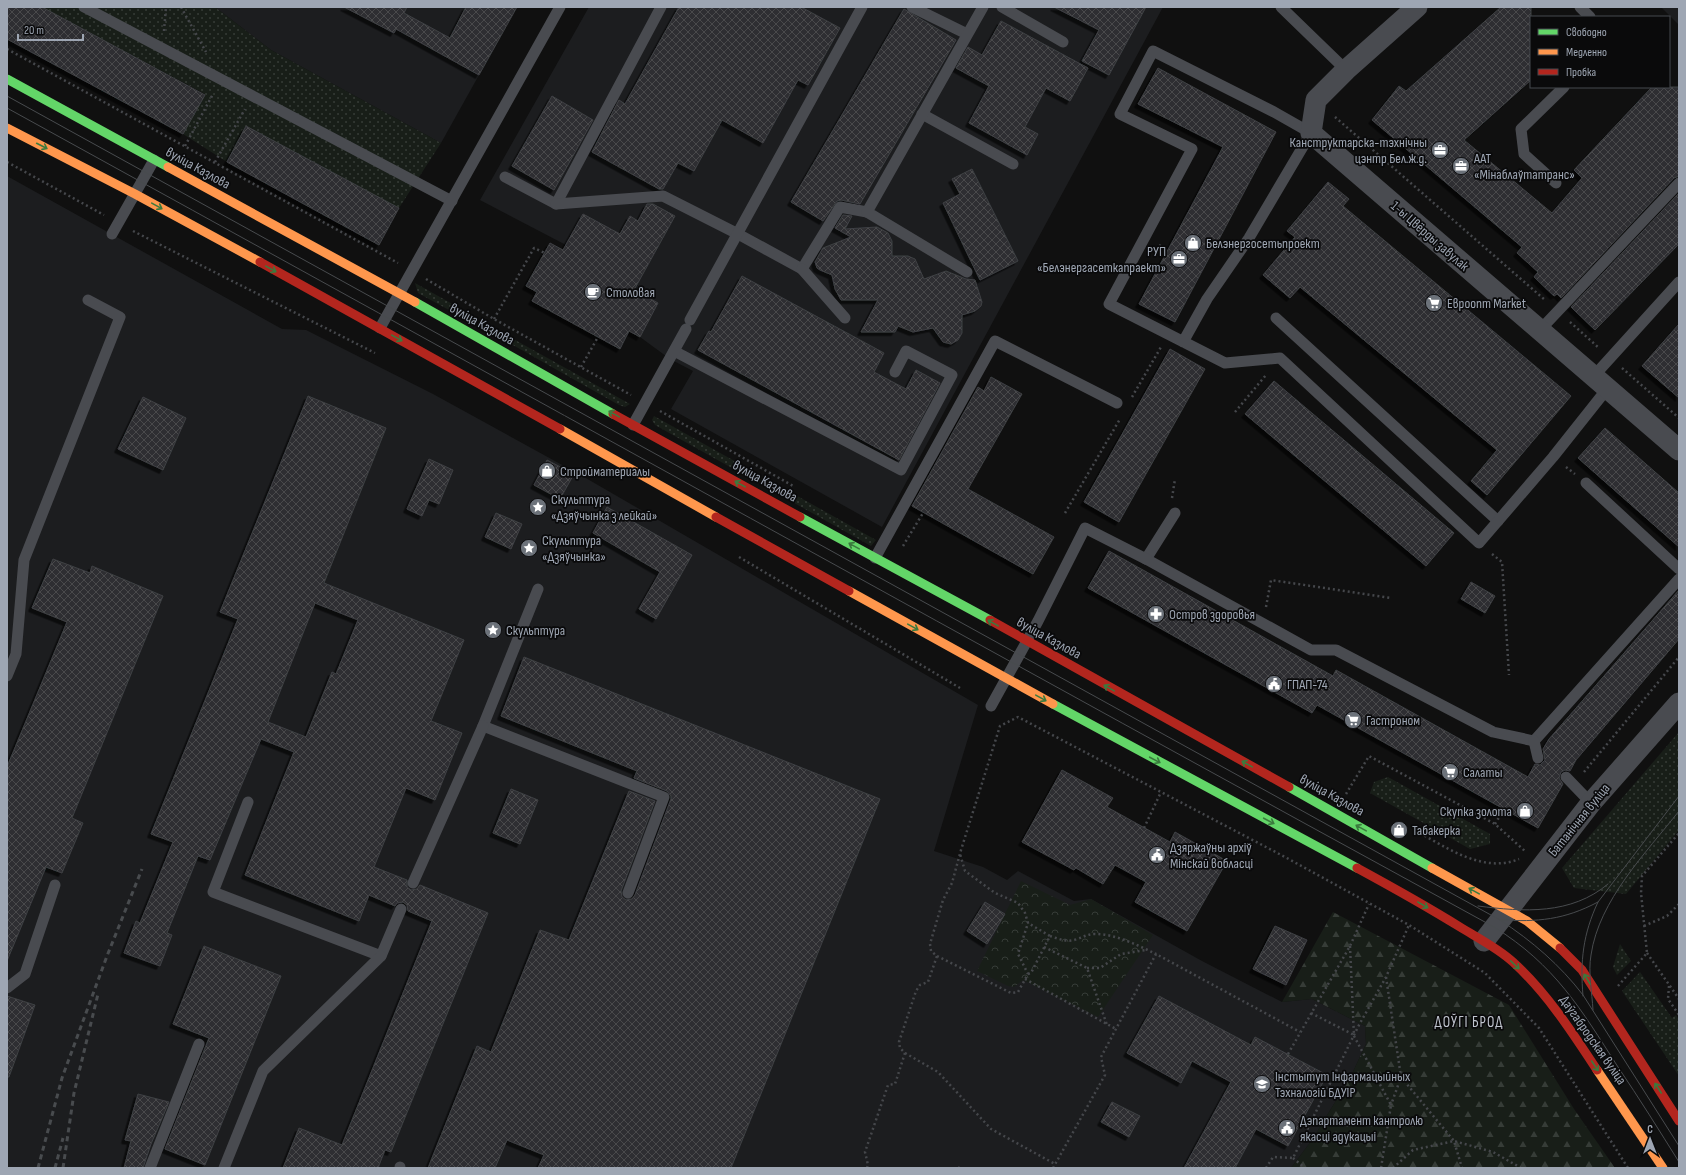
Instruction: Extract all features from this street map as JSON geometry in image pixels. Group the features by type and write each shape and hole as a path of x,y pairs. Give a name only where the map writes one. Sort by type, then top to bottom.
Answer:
{"main road":[{"name":"вуліца Казлова","path":"7,79 400,294 633,425 1027,641 1509,910"},
{"path":"7,128 135,194 380,328 1006,679 1415,900 1484,941"},
{"name":"Даўгабродская вуліца","path":"1509,910 1544,932 1562,948 1582,970 1679,1121"},
{"name":"Даўгабродская вуліца","path":"1484,941 1512,962 1562,1017 1663,1168"}],"street":[{"path":"1312,133 1316,100 1346,70 1417,7"},
{"name":"1-ы Цвёрды завулак","path":"1312,133 1679,450"},
{"name":"Батанічная вуліца","path":"1484,941 1591,803 1679,703"}],"lane":[{"path":"84,7 452,200"},
{"path":"380,328 560,7"},
{"path":"556,204 661,7"},
{"path":"633,425 646,404 862,7"},
{"path":"912,7 967,34"},
{"path":"867,212 982,7"},
{"path":"1002,7 1062,42"},
{"path":"1281,7 1346,70"},
{"path":"1580,7 1589,16"},
{"path":"1183,342 1207,299 1249,238 1312,133 1274,112 1153,51 1120,114 1192,149 1109,304 1168,335 1225,363 1280,358 1479,543 1553,457 1600,383 1610,357 1679,282"},
{"path":"1556,183 1524,154 1521,129 1563,88"},
{"path":"922,114 1013,164"},
{"path":"112,234 154,160"},
{"path":"504,177 556,204 662,196 738,234 802,270 845,318"},
{"path":"1540,330 1679,183"},
{"path":"802,270 840,207 867,212 967,272"},
{"path":"7,676 16,654 24,560 120,317 88,300"},
{"path":"1276,318 1498,521"},
{"path":"875,558 995,341 1123,403"},
{"path":"674,351 901,470 952,375 906,351 895,372"},
{"path":"1586,483 1679,569"},
{"path":"1146,559 1175,513"},
{"path":"991,706 1027,641 1085,528 1146,559 1263,625 1311,650 1336,650 1493,732 1534,741"},
{"path":"1534,741 1679,578"},
{"path":"413,882 483,726 538,590"},
{"path":"483,726 664,797 628,893"},
{"path":"1534,741 1538,758"},
{"path":"1566,777 1591,803"},
{"path":"248,802 213,892 381,956"},
{"path":"7,988 25,974 55,885"},
{"path":"224,1168 263,1071 381,956 402,909"},
{"path":"150,1168 199,1044"}],"path":[{"path":"162,48 166,7"},
{"path":"7,49 413,271 494,319 798,488"},
{"path":"1316,100 1679,418"},
{"path":"215,162 246,107"},
{"path":"7,162 118,223 381,356"},
{"path":"494,319 534,248 545,253"},
{"path":"1123,403 1168,335"},
{"path":"581,367 598,337"},
{"path":"1235,412 1280,358"},
{"path":"1066,513 1121,417"},
{"path":"1553,457 1586,483"},
{"path":"903,546 923,513"},
{"path":"886,537 910,550"},
{"path":"737,556 960,688"},
{"path":"1502,562 1509,675"},
{"path":"1263,625 1271,580 1391,598"},
{"path":"1050,936 1031,973 1028,974 1018,992 1011,993 937,956 931,951 930,944 943,900 952,883 1000,726 1018,717 1409,924 1485,973 1539,1028 1628,1168"},
{"path":"1339,791 1346,794 1368,756 1495,824 1530,855"},
{"path":"1144,828 1161,792"},
{"path":"1495,824 1504,809"},
{"path":"1679,833 1642,876 1641,893 1646,953 1679,999"},
{"path":"960,854 964,871 996,893 1018,903 1025,913 1028,923 1018,954 1028,974"},
{"path":"1288,1054 1350,946 1369,904"},
{"path":"1644,926 1667,916 1679,904"},
{"path":"1028,923 1050,936 1063,940 1076,940 1086,934 1096,934 1127,941 1156,954 1300,1032"},
{"path":"1293,1158 1354,1036 1386,977 1409,924"},
{"path":"1350,946 1354,1036 1391,1105"},
{"path":"1044,947 1087,968 1100,968 1122,954 1147,950"},
{"path":"1614,990 1646,953"},
{"path":"1053,1168 1105,1075 1101,1057 1156,954"},
{"path":"937,956 928,982 920,985 916,991 899,1042 900,1048 904,1054 938,1072 991,1129 1055,1164"},
{"path":"1087,968 1108,1025"},
{"path":"1381,1168 1391,1105 1401,1077 1386,977"},
{"path":"1025,979 1116,1029"},
{"path":"1669,986 1668,999 1679,1015"},
{"path":"1312,1012 1354,1036"},
{"path":"867,1168 866,1152 888,1085 894,1084 904,1054"},
{"path":"1401,1077 1454,1141 1462,1168"},
{"path":"1393,1168 1413,1150 1454,1141 1493,1152 1521,1168"},
{"path":"1266,1168 1273,1156 1293,1158 1305,1168"}],"shaded area":[{"path":"215,7 517,7 441,143 271,50"},
{"path":"589,7 1163,7 882,527 671,409 693,371 670,359 640,337 629,331 620,349 532,301 537,292 526,286 550,243 563,250 566,245 480,200"},
{"path":"1661,7 1679,7 1679,25"},
{"path":"7,176 282,329 306,330 433,394 584,477 978,705 934,851 983,867 1007,880 1018,871 1074,901 1091,899 1202,961 1282,1002 1312,999 1365,1026 1366,1044 1351,1076 1312,1140 1291,1168 7,1168"}],"green space":[{"path":"44,7 215,7 271,50 441,143 399,208 246,126 227,162 183,134 205,94"},
{"path":"415,283 472,315 469,321 418,293"},
{"path":"492,327 630,404 625,407 619,405 490,332"},
{"path":"654,416 876,540 871,546 655,425 652,420"},
{"path":"1679,732 1679,830 1626,894 1574,888 1562,868"},
{"path":"1388,777 1490,834 1490,844 1470,849 1370,793 1374,782"},
{"path":"1021,881 1070,905 1091,899 1153,935 1098,1017 1023,980 1014,987 1008,986 977,971"},
{"path":"1333,912 1509,1005 1574,1109 1615,1168 1291,1168 1312,1140 1351,1076 1366,1044 1365,1026 1312,999 1282,1002"},
{"path":"1620,944 1631,961 1617,975 1613,967"},
{"path":"1640,972 1672,1018 1676,1015 1679,1020 1679,1076 1622,991"}],"building":[{"path":"7,7 42,7 205,95 183,134 7,39"},
{"path":"344,7 407,7 404,13 450,38 466,7 517,7 479,75 396,29 394,33"},
{"path":"679,7 801,7 840,28 808,85 798,80 763,143 722,120 694,171 678,163 663,189 659,189 592,152 619,100 625,104"},
{"path":"1054,7 1146,7 1109,75 1082,61 1099,30"},
{"path":"1501,7 1531,7 1530,81 1464,140 1552,213 1582,178 1574,170 1651,88 1679,87 1679,176 1674,178 1561,298 1557,294 1554,296 1534,277 1538,272 1517,253 1522,247 1372,120 1399,86 1406,91"},
{"path":"904,9 956,40 860,204 841,200 837,201 823,221 791,202"},
{"path":"1001,21 1088,68 1070,101 1046,88 1025,127 1038,134 1027,155 969,123 989,86 956,68 968,47 982,55"},
{"path":"1158,68 1276,132 1175,322 1139,304 1223,147 1138,104"},
{"path":"552,96 593,120 554,190 512,166"},
{"path":"246,126 399,208 379,245 227,162"},
{"path":"972,169 1018,261 980,280 943,203 960,194 952,179"},
{"path":"1328,182 1349,199 1343,206 1571,396 1487,495 1471,481 1497,450 1300,287 1290,298 1263,275 1295,237 1287,231"},
{"path":"1679,193 1679,244 1595,330 1571,307"},
{"path":"647,204 653,204 675,216 634,290 658,303 640,337 629,331 620,349 532,301 537,292 526,286 550,243 563,250 583,214 620,234 630,216 638,221"},
{"path":"843,215 852,216 845,229 877,227 888,233 892,241 892,256 908,256 915,259 924,279 946,271 966,279 975,280 982,302 981,306 975,311 962,315 962,333 958,340 951,344 943,342 933,328 913,332 898,326 895,332 861,332 878,300 841,300 835,289 832,275 817,268 815,262 823,248 851,237 835,228"},
{"path":"742,276 884,353 874,372 906,389 916,370 940,383 899,460 698,350 709,331 711,332"},
{"path":"1679,324 1679,398 1642,366"},
{"path":"1170,349 1205,369 1119,522 1084,502"},
{"path":"991,377 1022,394 968,489 1054,537 1033,574 912,506 978,387 984,391"},
{"path":"1274,381 1454,533 1426,566 1245,414"},
{"path":"308,396 386,428 324,583 464,640 431,721 462,733 435,800 406,788 374,867 407,880 407,887 411,890 417,889 420,885 488,913 391,1152 385,1150 378,1168 283,1168 299,1128 342,1145 432,921 408,911 407,905 403,902 397,903 395,906 369,895 359,921 245,875 294,752 261,739 210,860 198,856 167,933 172,935 160,966 124,953 136,921 140,923 173,842 151,834 238,619 220,612","holes":["315,603 358,620 336,674 332,672 306,737 268,722"]},
{"path":"143,397 186,418 163,470 118,449"},
{"path":"1605,428 1679,493 1679,547 1578,458"},
{"path":"429,459 453,470 439,504 429,500 422,516 407,509"},
{"path":"547,460 574,474 560,499 534,485"},
{"path":"607,507 692,555 656,619 639,609 660,572 593,533"},
{"path":"496,513 522,524 511,549 485,537"},
{"path":"1109,551 1333,676 1336,670 1528,777 1535,764 1540,765 1545,760 1543,749 1549,739 1679,590 1679,639 1576,760 1570,771 1565,770 1561,772 1559,778 1563,784 1538,828 1317,705 1312,713 1088,588"},
{"path":"53,559 90,573 92,566 163,596 72,818 83,823 62,873 46,867 7,961 7,767 67,622 32,608"},
{"path":"1471,582 1495,596 1485,613 1461,599"},
{"path":"524,657 880,799 731,1168 538,1168 544,1155 507,1140 495,1168 428,1168 477,1046 491,1052 540,930 569,940 629,791 655,801 621,891 622,897 626,900 632,899 635,895 671,799 671,796 667,791 634,778 637,771 501,716"},
{"name":"Дзяржаўны архіў Мінскай вобласці","path":"1062,770 1113,798 1107,807 1170,842 1175,832 1227,861 1187,931 1135,902 1146,882 1115,865 1103,884 1076,868 1074,870 1022,842"},
{"path":"511,789 538,800 520,844 493,833"},
{"path":"985,902 1005,914 987,944 967,931"},
{"path":"1275,926 1307,940 1286,985 1253,969"},
{"path":"204,946 281,976 205,1165 165,1149 209,1038 173,1024"},
{"path":"7,996 35,1005 9,1077 7,1077"},
{"path":"1159,996 1251,1045 1255,1037 1327,1075 1288,1146 1256,1129 1235,1168 1184,1168 1231,1082 1192,1061 1181,1083 1127,1053"},
{"path":"138,1094 169,1102 151,1144 143,1168 124,1168 131,1141 125,1140"},
{"path":"1112,1102 1140,1116 1129,1137 1101,1122"}],"tram line":[{"path":"7,96 1500,920 1545,954 1583,995 1679,1146"},
{"path":"7,108 1494,927 1534,957 1579,1007 1679,1162"},
{"path":"1583,996 1582,959 1589,925 1598,902 1679,796"},
{"path":"1593,1010 1590,962 1596,935 1603,915 1626,878 1679,811"},
{"path":"1478,906 1530,910 1546,909 1579,901 1594,894 1608,884"},
{"path":"1500,920 1527,921 1562,916 1574,913 1598,902"}],"railway":[{"path":"38,1168 62,1078 107,956 142,869"},
{"path":"63,1168 74,1093 98,994"},
{"path":"55,1168 63,1138"}],"traffic: fast":[{"path":"7,79 168,167"},
{"path":"415,302 613,414"},
{"path":"800,517 990,620"},
{"path":"1053,704 1357,868"},
{"path":"1289,787 1432,868"}],"traffic: slow":[{"path":"7,128 135,194 260,262"},
{"path":"168,167 415,302"},
{"path":"560,429 716,517"},
{"path":"849,591 1053,704"},
{"path":"1432,868 1527,921 1560,948"},
{"path":"1597,1070 1663,1168"}],"traffic: jam":[{"path":"260,262 560,429"},
{"path":"613,414 800,517"},
{"path":"716,517 849,591"},
{"path":"990,620 1289,787"},
{"path":"1357,868 1488,943 1507,957 1525,974 1548,1000 1597,1070"},
{"path":"1560,948 1582,970 1679,1121"}],"place":[{"name":"Канструктарска-тэхнічны цэнтр Бел.ж.д.","path":"1440,150"},
{"name":"ААТ «Мінаблаўтатранс»","path":"1461,166"},
{"name":"Белэнергосетьпроект","path":"1193,243"},
{"name":"РУП «Белэнергасеткапраект»","path":"1179,259"},
{"name":"Столовая","path":"593,292"},
{"name":"Евроопт Market","path":"1434,303"},
{"name":"Стройматериалы","path":"547,471"},
{"name":"Скульптура «Дзяўчынка з лейкай»","path":"538,507"},
{"name":"Скульптура «Дзяўчынка»","path":"529,548"},
{"name":"Остров здоровья","path":"1156,614"},
{"name":"Скульптура","path":"493,630"},
{"name":"ГПАП-74","path":"1274,684"},
{"name":"Гастроном","path":"1353,720"},
{"name":"Салаты","path":"1450,772"},
{"name":"Скупка золота","path":"1525,811"},
{"name":"Табакерка","path":"1399,830"},
{"name":"Дзяржаўны архіў Мінскай вобласці","path":"1157,855"},
{"name":"Інстытут Інфармацыйных Тэхналогій БДУІР","path":"1262,1084"},
{"name":"Дэпартамент кантролю якасці адукацыі","path":"1287,1128"}],"district":[{"name":"ДОЎГІ БРОД","path":"1469,1022"}]}
